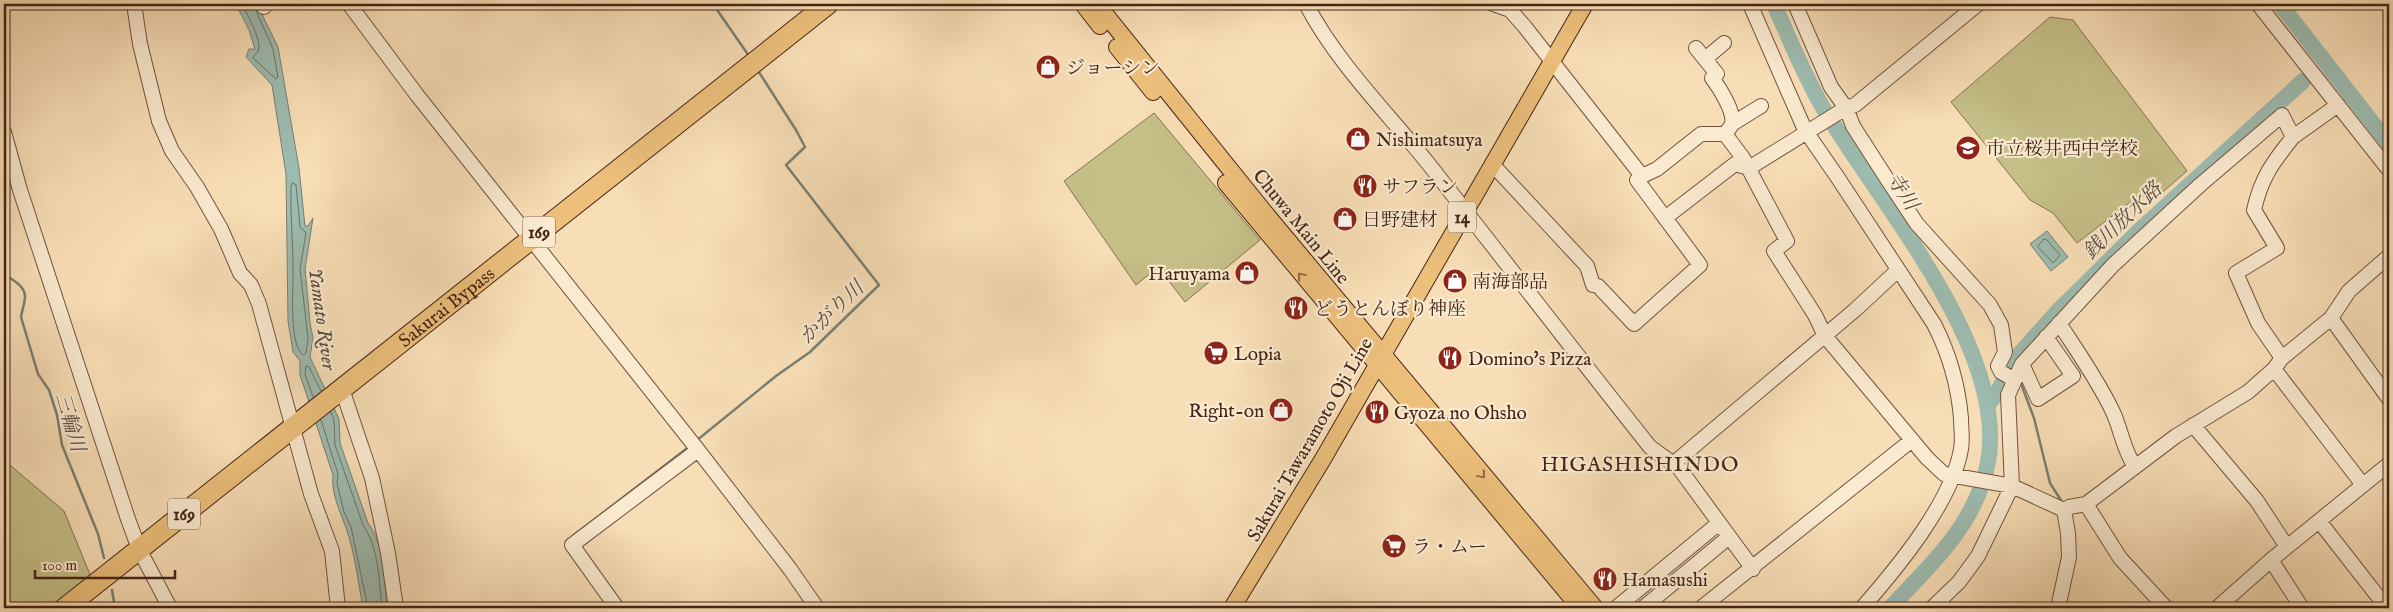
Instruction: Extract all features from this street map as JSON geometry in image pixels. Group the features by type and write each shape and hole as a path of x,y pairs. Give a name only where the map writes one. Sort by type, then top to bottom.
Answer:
{"highway":[{"name":"Sakurai Bypass","path":"65,608 828,4"}],"main road":[{"name":"Chuwa Main Line","path":"1083,4 1187,135 1379,361 1595,608"},
{"name":"Chuwa Main Line","path":"1097,4 1379,361 1580,608"},
{"name":"Sakurai Tawaramoto Oji Line","path":"1232,608 1379,361 1585,4"}],"street":[{"path":"134,4 140,44 160,121 172,151 197,187 221,229 240,272 251,285 259,304 298,423 311,494 332,552 338,608"},
{"path":"349,4 417,95 698,450 818,608"},
{"path":"1493,4 1510,10 1642,176"},
{"path":"1750,4 1799,120 1811,131 1934,324 1947,350 1955,376 1962,440 1956,476 1920,536 1891,575 1862,608"},
{"path":"1794,4 1831,87 1853,126 1917,224 1990,305 2001,325 2005,352 1998,366 2001,372 2017,372"},
{"path":"1665,218 1735,164 1749,168 1855,105 1978,4"},
{"path":"2258,4 2389,170"},
{"path":"1311,6 1328,42 1355,77 1465,211 1650,448 1674,462 1752,569"},
{"path":"1724,43 1700,53 1717,74 1712,78 1721,90 1728,106 1728,129 1787,241 1774,251 1815,315 1825,336 1912,440 1944,474 2009,486 2067,508 2086,504 2193,425 2248,392 2331,318 2349,291 2389,256"},
{"path":"2338,105 2293,137 2268,169 2259,189 2254,210 2277,248 2236,273 2278,364 2363,485"},
{"path":"1492,164 1587,266 1593,285 1598,286 1634,324 1700,265 1637,180 1657,169 1701,134 1728,129 1761,106"},
{"path":"1932,608 1959,582 1978,556 2009,486 2008,395 2017,372 2046,337 2113,265 2200,185 2282,115 2293,137"},
{"path":"4,132 20,190 128,519 139,549 170,608"},
{"path":"1674,462 1825,336 1898,270"},
{"path":"2331,318 2389,399"},
{"path":"2059,323 2108,402 2118,422 2127,456 2135,467"},
{"path":"2017,372 2038,399 2073,376 2046,337"},
{"path":"337,393 372,478 388,553 396,608"},
{"path":"2193,425 2257,501 2287,547"},
{"path":"1701,608 1912,440"},
{"path":"617,608 572,545 698,450"},
{"path":"2217,608 2271,560 2389,464"},
{"path":"2086,504 2120,558 2166,608"},
{"path":"2058,608 2068,557 2067,508"},
{"path":"2319,521 2387,608"},
{"path":"1616,608 1719,523"},
{"path":"1643,608 1729,537"},
{"path":"2271,560 2302,608"}],"shaded area":[{"path":"2050,17 2073,20 2187,171 2150,203 2141,194 2077,243 2053,213 2030,200 1951,102"},
{"path":"1154,113 1260,240 1185,302 1158,267 1136,285 1064,181"},
{"path":"4,460 64,511 91,577 53,608 4,608"}],"water":[{"name":"Yamato River","path":"236,4 257,4 278,47 299,168 305,226 308,226 313,218 305,269 313,338 310,357 339,419 340,443 368,523 378,542 383,564 387,608 363,608 352,547 335,496 333,475 300,375 300,361 293,352 288,321 286,174 272,85 246,57 249,49 255,49 249,30"},
{"path":"2047,231 2068,257 2051,271 2030,244"}],"waterway":[{"name":"かがり川","path":"713,4 749,56"},
{"name":"寺川","path":"1774,4 1802,68 1822,106 1936,281 1962,330 1981,379 1990,426 1986,471 1979,492 1970,511 1947,546 1890,608"},
{"path":"2280,4 2389,144"},
{"name":"かがり川","path":"696,441 776,376 810,352 879,285 786,165 805,147 757,69"},
{"name":"銭川放水路","path":"1988,405 1998,391 2015,359 2057,312 2139,231 2303,81"},
{"name":"三輪川","path":"4,272 24,292 25,299 21,317 38,374 49,390 57,415 62,445 98,534 104,558"},
{"path":"2020,381 2034,418 2050,483 2062,502"},
{"name":"かがり川","path":"574,535 690,446"},
{"name":"三輪川","path":"112,590 115,608"},
{"path":"4,602 7,608"}],"place":[{"name":"ジョーシン","path":"1048,67"},
{"name":"Nishimatsuya","path":"1358,139"},
{"name":"市立桜井西中学校","path":"1968,148"},
{"name":"サフラン","path":"1365,186"},
{"name":"日野建材","path":"1345,219"},
{"name":"Haruyama","path":"1247,273"},
{"name":"南海部品","path":"1455,281"},
{"name":"どうとんぼり神座","path":"1296,308"},
{"name":"Lopia","path":"1216,353"},
{"name":"Domino's Pizza","path":"1450,358"},
{"name":"Right-on","path":"1281,410"},
{"name":"Gyoza no Ohsho","path":"1377,412"},
{"name":"ラ・ムー","path":"1394,546"},
{"name":"Hamasushi","path":"1605,579"}],"district":[{"name":"HIGASHISHINDO","path":"1640,464"}]}
